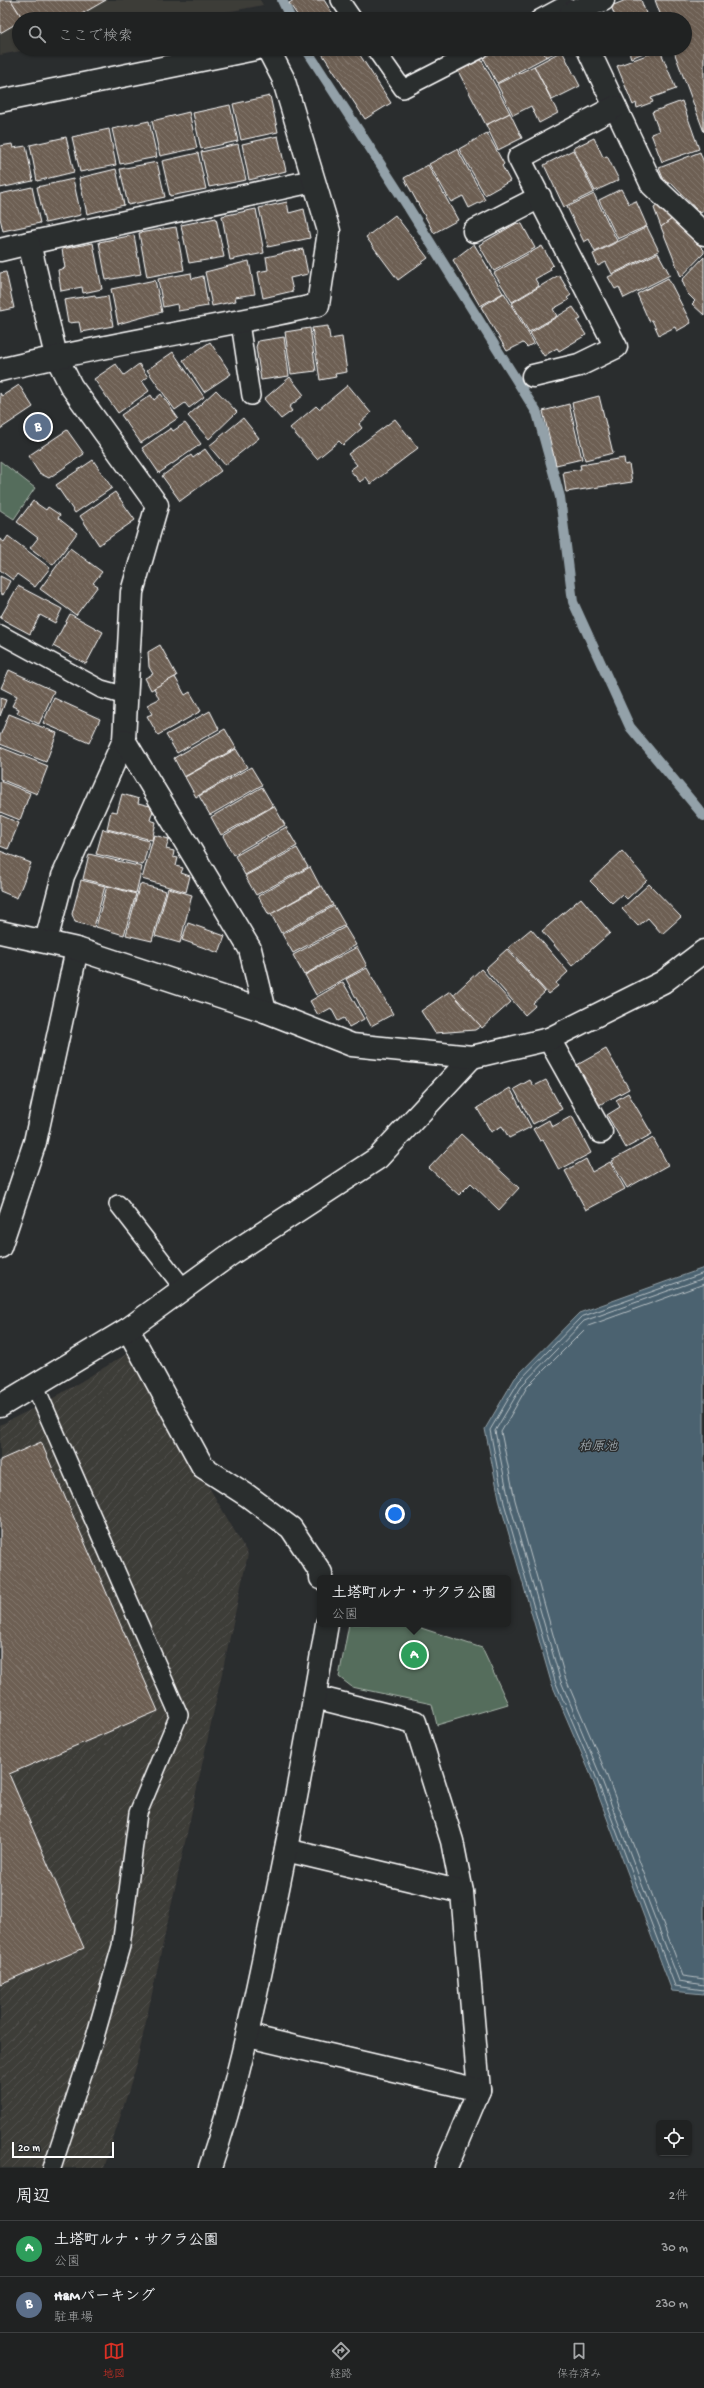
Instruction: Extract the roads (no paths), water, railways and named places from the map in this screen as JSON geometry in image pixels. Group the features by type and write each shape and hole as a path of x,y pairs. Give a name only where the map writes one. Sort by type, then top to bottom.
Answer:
{"street":[{"path":"568,9 603,0"},
{"path":"0,101 221,56"},
{"path":"0,370 56,356 240,323 318,305 329,231 283,78 272,56"},
{"path":"591,56 652,185 704,234"},
{"path":"533,376 579,365 616,347 519,158 615,107"},
{"path":"0,250 313,181"},
{"path":"474,231 540,197"},
{"path":"29,243 56,356 71,386 157,505 132,592 124,740 64,876 46,941"},
{"path":"124,740 250,949 265,1011"},
{"path":"0,932 77,949 265,1011 352,1045 472,1057 549,1039 663,982 704,951"},
{"path":"0,1247 35,1142 77,949"},
{"path":"549,1039 601,1132"},
{"path":"2,1400 35,1386 128,1329 231,1254 378,1158 472,1057"},
{"path":"128,1329 203,1467 248,1496 291,1528 321,1575"},
{"path":"210,2168 230,2110 248,2036 286,1850 326,1627"},
{"path":"315,1696 415,1722 452,1841 462,1892 480,2090 446,2168"},
{"path":"286,1850 462,1892"},
{"path":"248,2036 480,2090"}],"lane":[{"path":"340,0 348,12"},
{"path":"380,56 403,89 467,56"},
{"path":"240,323 252,396"},
{"path":"0,634 100,689 126,696"},
{"path":"118,1204 184,1288"},
{"path":"35,1386 179,1715 138,1813 121,1946 95,2037 52,2168"}],"water":[{"name":"柏原池","path":"704,1268 704,1994 672,1991 590,1773 551,1682 500,1503 485,1429 515,1378 579,1313"}],"waterway":[{"path":"282,0 288,12"},
{"path":"311,56 405,202 537,413 560,497 573,602 630,727 704,816"}],"place":[{"name":"H&Mパーキング","path":"38,427"},
{"name":"土塔町ルナ・サクラ公園","path":"414,1655"}]}
